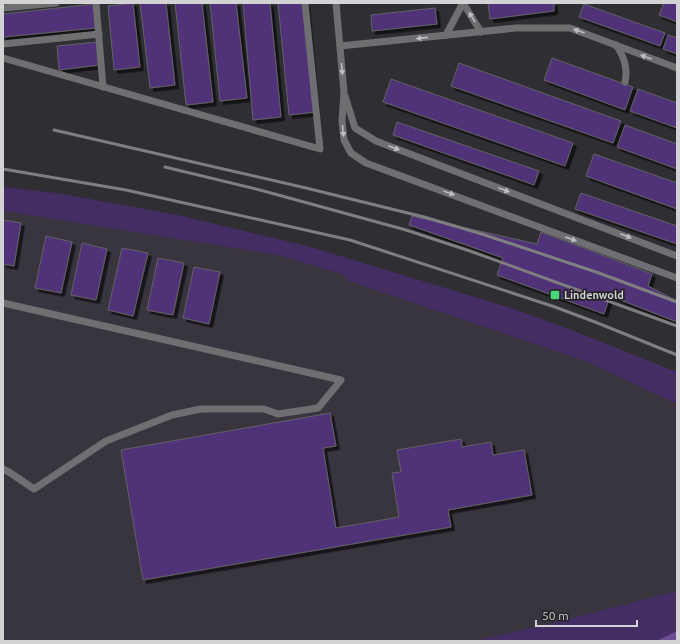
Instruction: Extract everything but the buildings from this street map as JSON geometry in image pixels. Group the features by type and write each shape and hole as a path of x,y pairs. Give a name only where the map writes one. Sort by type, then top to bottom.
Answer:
{"lane":[{"path":"3,8 56,3"},
{"path":"96,3 103,87"},
{"path":"3,58 320,149 305,3"},
{"path":"336,3 344,92 342,121 344,140 352,153 366,162 677,278"},
{"path":"446,35 463,3"},
{"path":"463,3 481,32"},
{"path":"340,46 516,28 570,28 677,68"},
{"path":"3,44 99,34"},
{"path":"616,45 622,54 625,64 625,82"},
{"path":"344,92 355,128 376,141 677,256"},
{"path":"3,303 341,380 318,408 278,414 264,409 201,409 172,415 106,441 34,489 9,472 3,470"}],"shaded area":[{"path":"3,187 57,193 178,215 311,247 514,309 677,372 677,404 585,361 346,280 345,275 278,255 3,211"},
{"path":"3,211 278,255 345,275 347,280 585,361 677,404 677,591 545,625 473,641 3,641"},
{"path":"677,591 677,631 656,641 473,641 545,625"},
{"path":"677,631 677,641 656,641"}],"railway":[{"path":"54,130 306,188 424,217 482,234 596,272 677,302"},
{"path":"165,167 260,190 406,230 470,251 677,326"},
{"path":"3,169 126,190 350,240 555,307 677,355"}],"place":[{"name":"Lindenwold","path":"555,295"}]}
